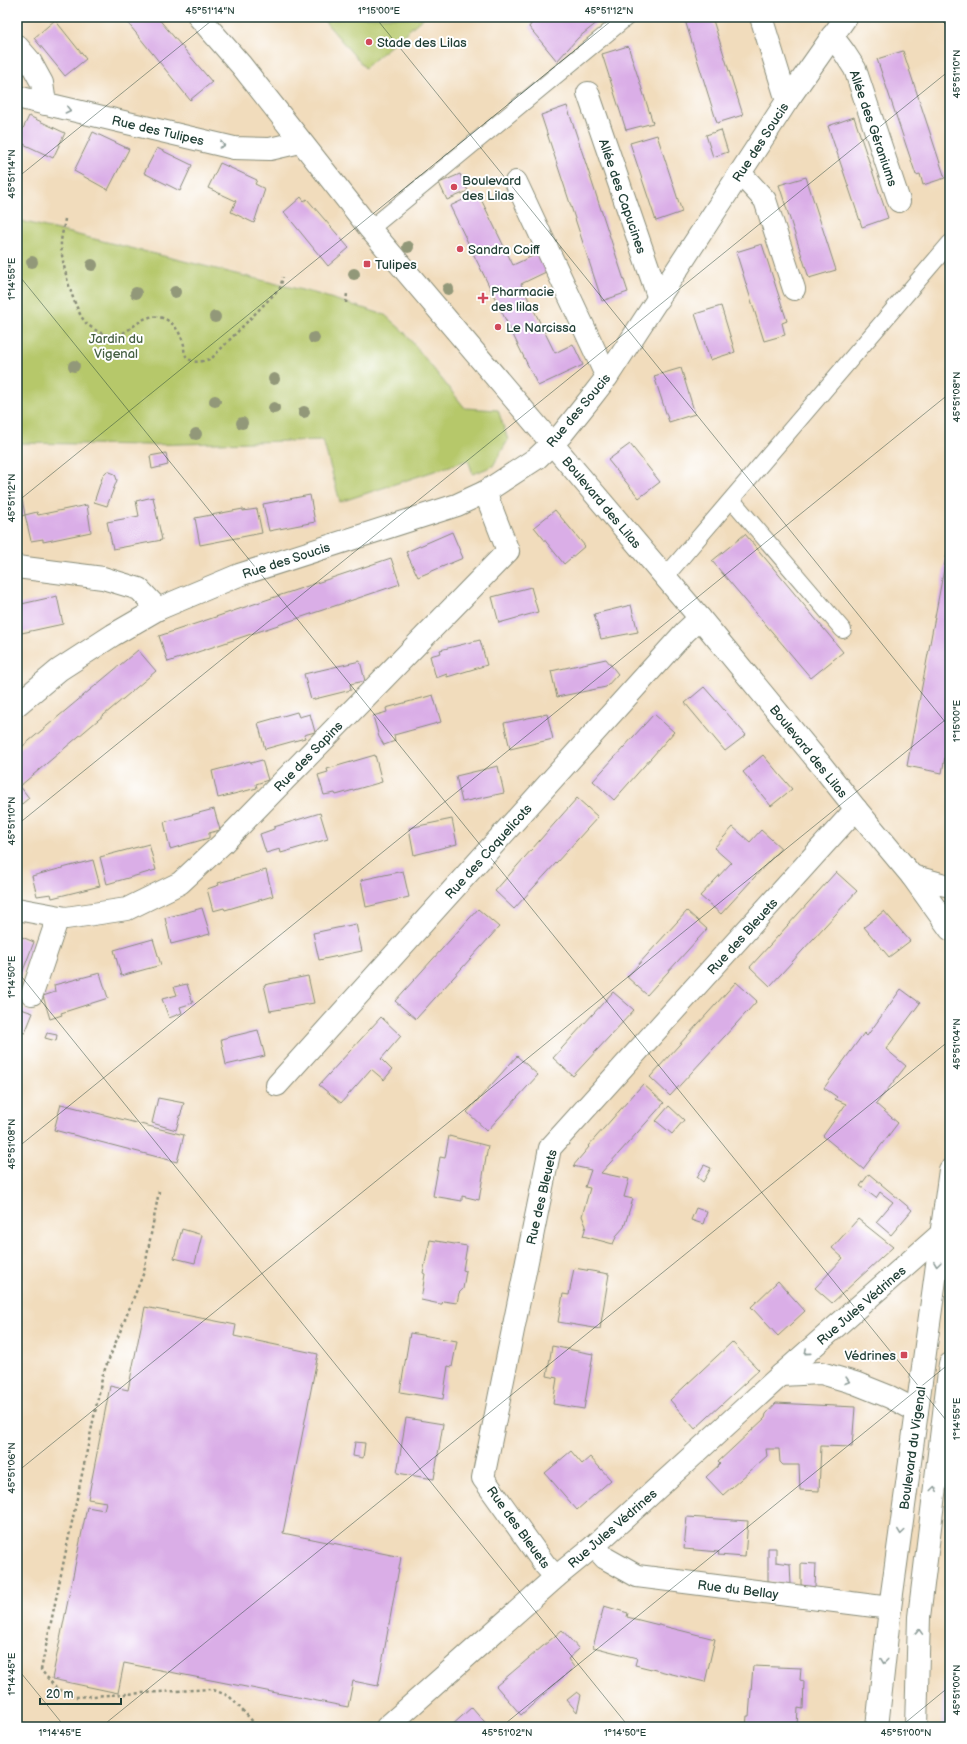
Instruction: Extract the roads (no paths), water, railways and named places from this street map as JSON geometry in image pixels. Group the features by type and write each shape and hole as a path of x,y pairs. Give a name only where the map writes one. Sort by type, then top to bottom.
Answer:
{"street":[{"name":"Boulevard des Lilas","path":"199,17 241,65 300,142 370,229 700,618 817,760 912,876 950,929"},
{"path":"761,17 787,101"},
{"name":"Rue des Soucis","path":"17,705 59,670 113,634 158,609 239,575 457,505 485,492 537,458 562,434 607,377 787,101 846,17"},
{"name":"Allée des Géraniums","path":"832,36 854,69 899,201"},
{"path":"17,46 30,61 42,83 45,104"},
{"name":"Allée des Capucines","path":"588,93 659,299"},
{"name":"Rue des Tulipes","path":"17,97 234,148 270,149 300,142"},
{"path":"740,172 765,200 794,288"},
{"path":"516,182 607,377"},
{"name":"Rue des Sapins","path":"17,909 66,918 127,909 180,883 222,844 508,551 485,492"},
{"path":"17,567 103,578 139,589 158,609"},
{"name":"Rue des Coquelicots","path":"277,1085 685,632 700,618"},
{"name":"Rue des Bleuets","path":"556,1576 545,1565 483,1478 550,1148 856,809"},
{"path":"912,876 945,885 950,884"},
{"path":"32,994 58,917"},
{"name":"Boulevard du Vigenal","path":"877,1727 890,1608 950,1170"},
{"name":"Rue Jules Védrines","path":"387,1727 556,1576 594,1546 781,1375 941,1234"},
{"name":"Boulevard du Vigenal","path":"916,1727 919,1617 950,1364"},
{"path":"781,1375 821,1373 890,1397 917,1411"},
{"name":"Rue du Bellay","path":"594,1546 605,1558 637,1576 890,1608"}],"lane":[{"path":"370,229 627,17"},
{"path":"665,577 950,243"},
{"path":"732,500 843,630"}],"place":[{"name":"Stade des Lilas","path":"369,42"},
{"name":"Boulevard des Lilas","path":"454,187"},
{"name":"Sandra Coiff","path":"460,249"},
{"name":"Tulipes","path":"367,264"},
{"name":"Pharmacie des lilas","path":"483,298"},
{"name":"Le Narcissa","path":"498,327"},
{"name":"Védrines","path":"904,1355"}],"park label":[{"name":"Jardin du Vigenal","path":"116,346"}]}
